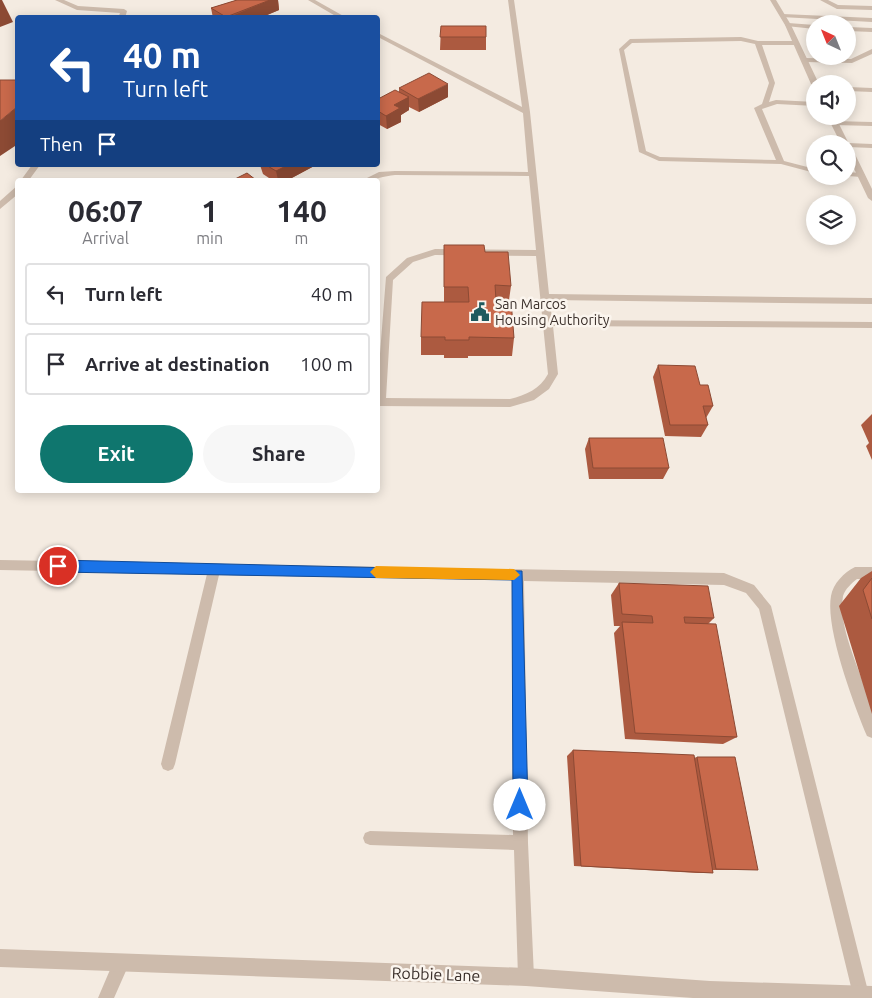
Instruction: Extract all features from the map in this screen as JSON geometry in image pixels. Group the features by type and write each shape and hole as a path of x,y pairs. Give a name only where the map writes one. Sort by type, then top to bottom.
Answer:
{"street":[{"path":"58,0 78,8 124,11 122,15"},
{"path":"774,0 811,75"},
{"path":"856,165 872,198"},
{"path":"26,178 35,167"},
{"path":"0,206 15,191"},
{"name":"Robbie Lane","path":"0,958 526,978 710,994 867,995"}],"lane":[{"path":"311,0 338,15"},
{"path":"380,402 510,403 526,400 548,385 553,374 530,174 526,112 512,0"},
{"path":"824,0 837,7 872,8"},
{"path":"783,16 872,20"},
{"path":"788,25 806,26"},
{"path":"856,29 872,30"},
{"path":"380,36 526,112"},
{"path":"795,43 758,43 740,39 630,41 621,50 643,152 659,159 781,162 806,169"},
{"path":"758,43 772,83 765,105"},
{"path":"805,60 852,61 872,51"},
{"path":"856,89 871,90"},
{"path":"781,162 758,108 776,102 806,104"},
{"path":"856,122 872,124"},
{"path":"856,146 872,146"},
{"path":"372,178 395,172 530,174"},
{"path":"856,175 861,175"},
{"path":"380,390 389,279 410,260 435,252 539,253"},
{"path":"544,297 872,300"},
{"path":"548,323 872,325"},
{"path":"0,565 724,579 750,589 765,606 867,995"},
{"path":"168,764 214,569"},
{"path":"872,573 855,573 846,581 837,595 837,620 872,731"},
{"path":"518,575 521,843 526,978"},
{"path":"370,838 521,843"},
{"path":"106,998 121,964"}],"building":[{"path":"237,0 270,0 231,15 223,15 211,8"},
{"path":"441,26 486,26 486,37 440,37"},
{"path":"429,73 448,84 418,99 399,88"},
{"path":"0,80 15,80 15,108 0,121"},
{"path":"395,90 409,97 394,105 400,108 386,116 380,112 380,98"},
{"path":"269,167 284,167 276,171"},
{"path":"247,173 253,178 237,178"},
{"name":"San Marcos Housing Authority","path":"444,245 484,245 485,252 508,252 511,286 495,285 496,300 511,300 514,338 469,337 469,340 445,340 445,337 421,337 422,302 469,302 468,287 444,287"},
{"path":"658,365 695,366 700,385 708,385 713,406 703,406 708,425 670,425"},
{"path":"589,438 663,438 669,468 593,468"},
{"path":"872,578 872,619 863,590"},
{"path":"619,583 708,586 714,618 684,617 685,623 716,624 737,737 635,733 622,622 653,623 652,616 622,614"},
{"path":"573,750 694,755 713,873 581,866"},
{"path":"697,757 735,757 758,870 716,869"}],"slow traffic":[{"path":"376,572 514,575"}],"place":[{"name":"San Marcos Housing Authority","path":"480,312"}],"route":[{"path":"58,566 518,575 520,805"}]}
